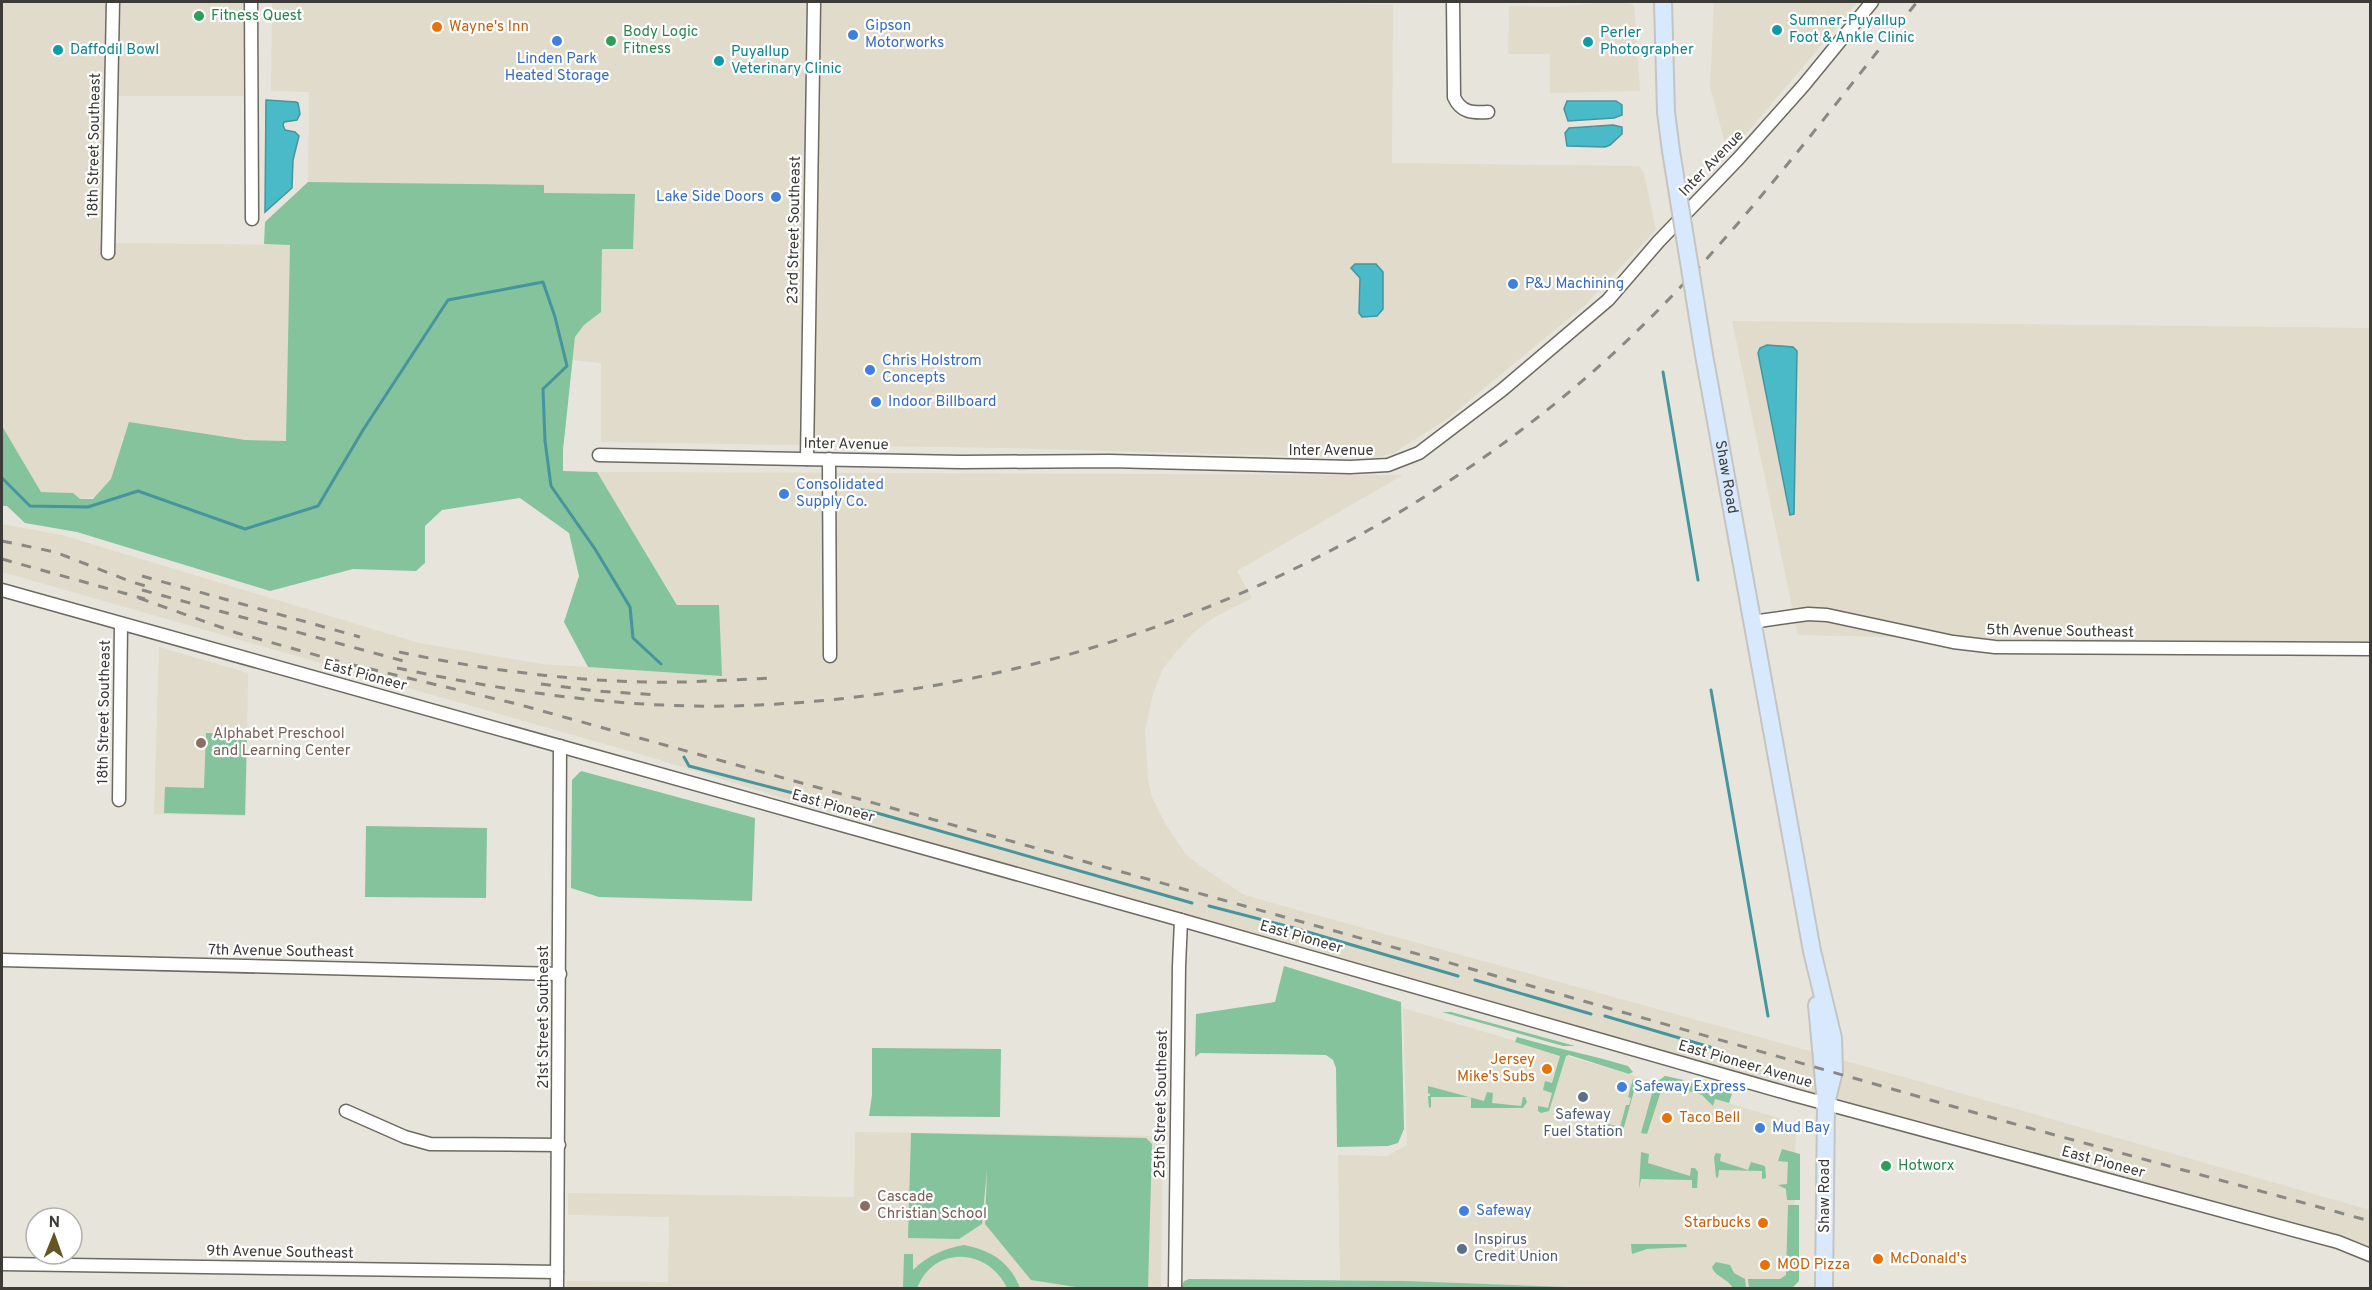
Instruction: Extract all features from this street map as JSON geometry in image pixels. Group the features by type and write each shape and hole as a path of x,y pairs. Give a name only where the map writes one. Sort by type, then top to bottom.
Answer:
{"main road":[{"name":"Shaw Road","path":"1663,2 1666,112 1704,355 1812,951 1833,1038 1834,1071 1826,1103 1824,1288"}],"street":[{"name":"18th Street Southeast","path":"108,253 113,2"},
{"path":"251,2 252,219"},
{"name":"23rd Street Southeast","path":"807,459 814,2"},
{"path":"1453,2 1455,97 1459,105 1467,111 1488,112"},
{"name":"Inter Avenue","path":"599,455 962,462 1109,461 1312,467 1378,467 1406,459 1419,453 1502,390 1608,300 1804,85 1872,2"},
{"path":"829,459 830,656"},
{"name":"East Pioneer","path":"2,590 1656,1055"},
{"name":"5th Avenue Southeast","path":"1752,622 1808,614 1827,615 1953,642 1995,647 2370,649"},
{"name":"18th Street Southeast","path":"119,800 121,624"},
{"name":"21st Street Southeast","path":"557,1288 560,746"},
{"name":"25th Street Southeast","path":"1175,1288 1181,920"},
{"name":"7th Avenue Southeast","path":"2,960 560,974"},
{"name":"East Pioneer Avenue","path":"1656,1055 1826,1103"},
{"name":"East Pioneer","path":"1826,1103 2338,1242 2370,1255"},
{"path":"346,1111 405,1137 430,1144 559,1145"},
{"name":"9th Avenue Southeast","path":"2,1264 557,1272"}],"shaded area":[{"path":"2,2 244,2 243,96 117,96 115,243 290,245 287,441 122,438 119,494 80,499 72,493 41,492 2,426"},
{"path":"272,2 1273,2 1393,5 1392,163 1639,166 1644,173 1656,230 1586,304 1447,419 1392,454 1376,457 1294,456 1004,448 601,442 601,363 573,360 575,337 584,325 601,312 602,249 544,193 543,185 308,182 309,92 271,91"},
{"path":"1610,2 1634,5 1640,91 1550,93 1550,54 1508,54 1509,6 1555,7"},
{"path":"1714,2 1858,2 1728,155 1710,86"},
{"path":"1732,321 2370,328 2370,648 1798,635"},
{"path":"597,472 1403,475 1237,571 1252,598 1215,617 1193,633 1163,668 1153,694 1145,731 1148,780 1152,797 1166,825 1186,854 1199,865 1244,895 1911,1079 2370,1210 2370,1253 1195,924 643,755 2,572 2,524 62,535 419,643 542,664 721,676"},
{"name":"Alphabet Preschool and Learning Center","path":"159,647 248,673 246,816 154,814"},
{"path":"1403,1008 1796,1123 1793,1288 1593,1288 1340,1280 1338,1155 1387,1156 1407,1145"},
{"name":"Cascade Christian School","path":"855,1132 1163,1136 1161,1288 567,1288 567,1281 668,1282 669,1217 568,1215 568,1193 854,1197"}],"green space":[{"path":"308,182 544,185 544,193 635,194 633,249 602,249 601,312 584,325 575,337 563,450 563,471 597,472 677,605 719,605 722,676 588,667 564,622 579,576 569,533 520,498 442,510 425,526 425,563 416,571 353,569 270,591 77,532 25,523 7,506 2,506 2,426 41,492 73,493 80,499 93,499 111,479 129,422 245,440 286,441 290,245 264,244 265,222"},
{"path":"206,733 247,734 245,815 164,813 165,787 204,788"},
{"path":"581,771 755,818 752,901 599,897 571,888 572,780"},
{"path":"366,826 487,828 486,898 365,897"},
{"path":"1284,966 1401,1002 1404,1129 1398,1143 1388,1146 1337,1147 1336,1068 1333,1060 1326,1055 1200,1053 1195,1057 1196,1014 1275,1002"},
{"path":"1442,1012 1451,1012 1575,1046 1563,1046"},
{"path":"1517,1037 1628,1066 1633,1072 1629,1074 1566,1056 1549,1111 1541,1113 1538,1111 1538,1106 1548,1108 1552,1093 1543,1090 1545,1081 1552,1083 1560,1056 1515,1042"},
{"path":"872,1048 1001,1049 1000,1117 869,1116 872,1095"},
{"path":"1665,1076 1684,1080 1681,1088 1666,1085 1662,1088 1647,1134 1641,1133 1655,1083"},
{"path":"1633,1079 1637,1080 1624,1127 1621,1130 1609,1128 1608,1124 1620,1127 1626,1105 1629,1105 1631,1098 1628,1097"},
{"path":"1687,1081 1732,1094 1729,1103 1715,1099 1713,1106 1702,1095 1685,1090"},
{"path":"1428,1086 1469,1097 1431,1097 1429,1108"},
{"path":"1487,1092 1493,1093 1492,1103 1521,1106 1523,1097 1527,1102 1523,1108 1471,1108 1471,1098 1484,1101"},
{"path":"911,1133 1146,1138 1152,1144 1148,1288 1082,1288 1031,1280 985,1224 987,1169 982,1224 959,1239 908,1238"},
{"path":"1782,1149 1800,1154 1800,1200 1787,1200 1786,1189 1778,1185 1787,1184 1788,1162 1778,1161"},
{"path":"1641,1152 1649,1154 1648,1163 1690,1176 1691,1168 1695,1168 1698,1172 1697,1188 1692,1188 1692,1180 1641,1179 1639,1189"},
{"path":"1716,1153 1721,1154 1720,1161 1748,1170 1751,1162 1765,1166 1766,1178 1762,1179 1762,1171 1719,1170 1718,1178 1716,1177 1714,1157"},
{"path":"1788,1205 1799,1205 1799,1281 1792,1288 1749,1288 1748,1279 1780,1279 1786,1275"},
{"path":"1631,1244 1686,1244 1687,1247 1647,1249 1632,1254"},
{"path":"964,1245 983,1250 1005,1264 1020,1288 1007,1288 987,1265 975,1259 961,1257 936,1264 925,1274 917,1288 903,1288 904,1254 913,1254 913,1270 937,1253"},
{"path":"1716,1262 1730,1265 1734,1273 1745,1279 1746,1288 1733,1288 1712,1267"},
{"path":"1189,1279 1405,1281 1593,1288 1181,1288 1184,1281"}],"water":[{"path":"266,100 296,102 300,114 297,120 284,122 283,125 285,130 295,132 299,136 293,160 292,188 265,212"},
{"path":"1567,101 1616,101 1622,105 1622,115 1614,118 1568,121 1564,109"},
{"path":"1613,125 1622,127 1622,134 1610,145 1605,147 1567,146 1565,133 1569,128"},
{"path":"1355,264 1376,264 1383,272 1383,309 1377,316 1362,317 1359,313 1360,278 1351,268"},
{"path":"1767,345 1793,347 1797,351 1794,514 1790,515 1758,353 1760,348"}],"waterway":[{"path":"2,478 30,506 88,507 138,491 245,529 318,506 363,430 448,300 543,282 555,317 567,366 543,389 545,441 551,486 595,549 630,607 633,638 661,664"},
{"path":"1663,372 1698,580"},
{"path":"1711,690 1768,1016"},
{"path":"684,757 689,766 816,799"},
{"path":"838,805 877,813 1192,903"},
{"path":"1209,906 1294,928 1458,976"},
{"path":"1475,980 1591,1014"},
{"path":"1605,1016 1710,1047 1726,1056"}],"railway":[{"path":"397,668 487,685 622,703 759,705 872,695 984,676 1094,647 1201,610 1305,564 1404,509 1499,447 1588,376 1634,334 1720,244 1917,2"},
{"path":"2,541 55,552 152,588"},
{"path":"2,559 145,599"},
{"path":"142,576 360,637"},
{"path":"142,590 411,663"},
{"path":"139,598 237,633 341,662 517,704 1468,968 2011,1123 2370,1221"},
{"path":"399,652 540,675 613,681 684,682 775,678"},
{"path":"541,684 596,691 658,695"}],"place":[{"name":"Fitness Quest","path":"199,16"},
{"name":"Wayne's Inn","path":"437,27"},
{"name":"Sumner-Puyallup Foot & Ankle Clinic","path":"1777,30"},
{"name":"Gipson Motorworks","path":"853,35"},
{"name":"Linden Park Heated Storage","path":"557,41"},
{"name":"Body Logic Fitness","path":"611,41"},
{"name":"Perler Photographer","path":"1588,42"},
{"name":"Daffodil Bowl","path":"58,50"},
{"name":"Puyallup Veterinary Clinic","path":"719,61"},
{"name":"Lake Side Doors","path":"776,197"},
{"name":"P&J Machining","path":"1513,284"},
{"name":"Chris Holstrom Concepts","path":"870,370"},
{"name":"Indoor Billboard","path":"876,402"},
{"name":"Consolidated Supply Co.","path":"784,494"},
{"name":"Alphabet Preschool and Learning Center","path":"201,743"},
{"name":"Jersey Mike's Subs","path":"1547,1069"},
{"name":"Safeway Express","path":"1622,1087"},
{"name":"Safeway Fuel Station","path":"1583,1097"},
{"name":"Taco Bell","path":"1667,1118"},
{"name":"Mud Bay","path":"1760,1128"},
{"name":"Hotworx","path":"1886,1166"},
{"name":"Cascade Christian School","path":"865,1206"},
{"name":"Safeway","path":"1464,1211"},
{"name":"Starbucks","path":"1763,1223"},
{"name":"Inspirus Credit Union","path":"1462,1249"},
{"name":"McDonald's","path":"1878,1259"},
{"name":"MOD Pizza","path":"1765,1265"}]}
